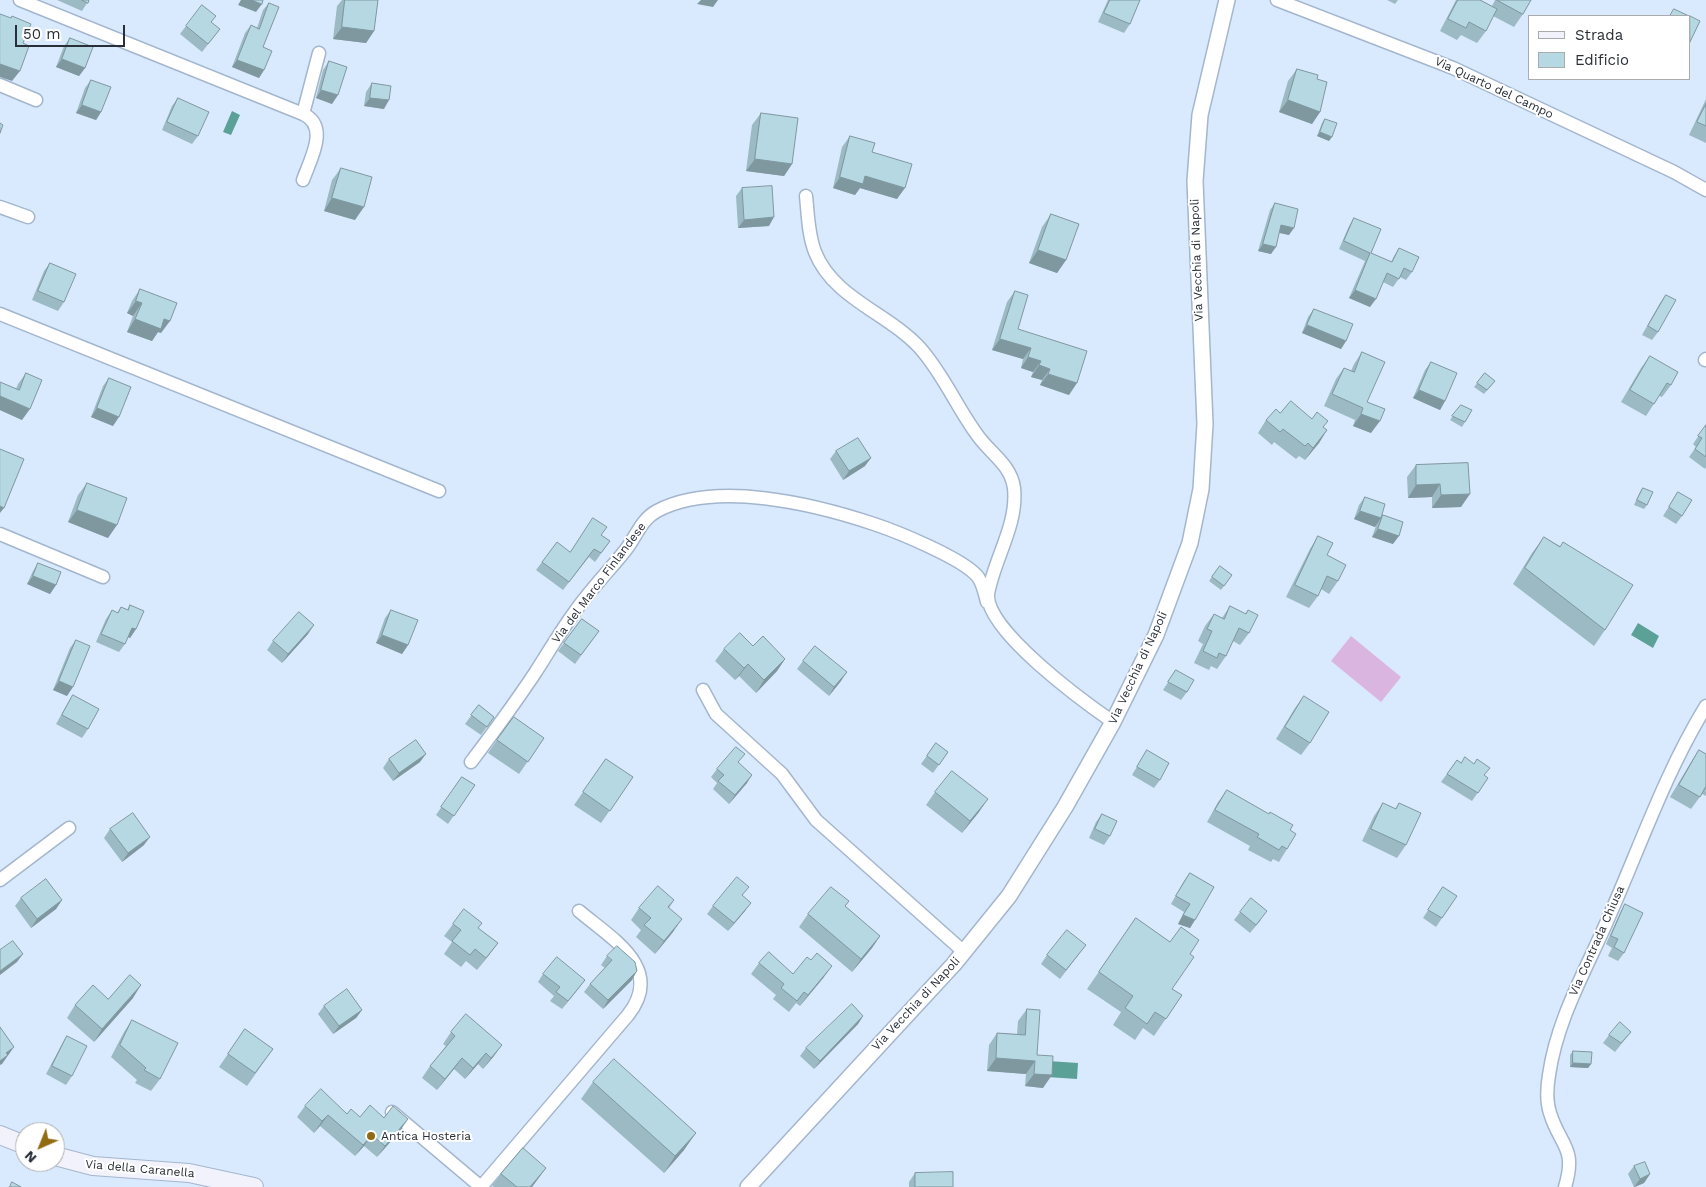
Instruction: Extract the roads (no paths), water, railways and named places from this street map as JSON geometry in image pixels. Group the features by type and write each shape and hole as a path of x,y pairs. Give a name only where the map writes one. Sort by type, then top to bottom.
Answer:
{"main road":[{"path":"0,1135 15,1141"},
{"name":"Via della Caranella","path":"65,1158 102,1167 189,1173 254,1187"}],"street":[{"path":"20,0 303,114 313,121 318,129 303,180"},
{"name":"Via Vecchia di Napoli","path":"748,1187 964,952 1000,908 1024,874 1113,722 1160,626 1190,543 1198,511 1205,443 1194,181 1202,104 1226,0"},
{"name":"Via Quarto del Campo","path":"1277,0 1453,68 1674,172 1706,190"},
{"path":"303,114 319,53"},
{"path":"0,85 36,100"},
{"path":"806,196 812,241 824,268 845,291 905,334 922,350 941,375 977,435 1004,464 1012,478 1014,496 1012,514 991,580 987,602"},
{"path":"0,207 28,218"},
{"path":"0,314 439,491"},
{"name":"Via del Marco Finlandese","path":"472,762 535,673 574,612 626,550 644,521 653,513 669,506 705,497 750,498 799,505 859,519 903,536 967,568 979,578 994,616 1048,674 1113,722"},
{"path":"0,534 103,577"},
{"path":"703,690 708,703 718,717 782,774 816,820 964,952"},
{"name":"Via Contrada Chiusa","path":"1565,1187 1570,1157 1552,1118 1547,1099 1550,1069 1562,1022 1609,918 1645,826 1678,755 1706,706"},
{"path":"0,880 68,828"},
{"path":"390,1110 481,1187 628,1015 639,996 640,976 634,960 625,950 579,912"}],"place":[{"name":"Antica Hosteria","path":"371,1136"}]}
